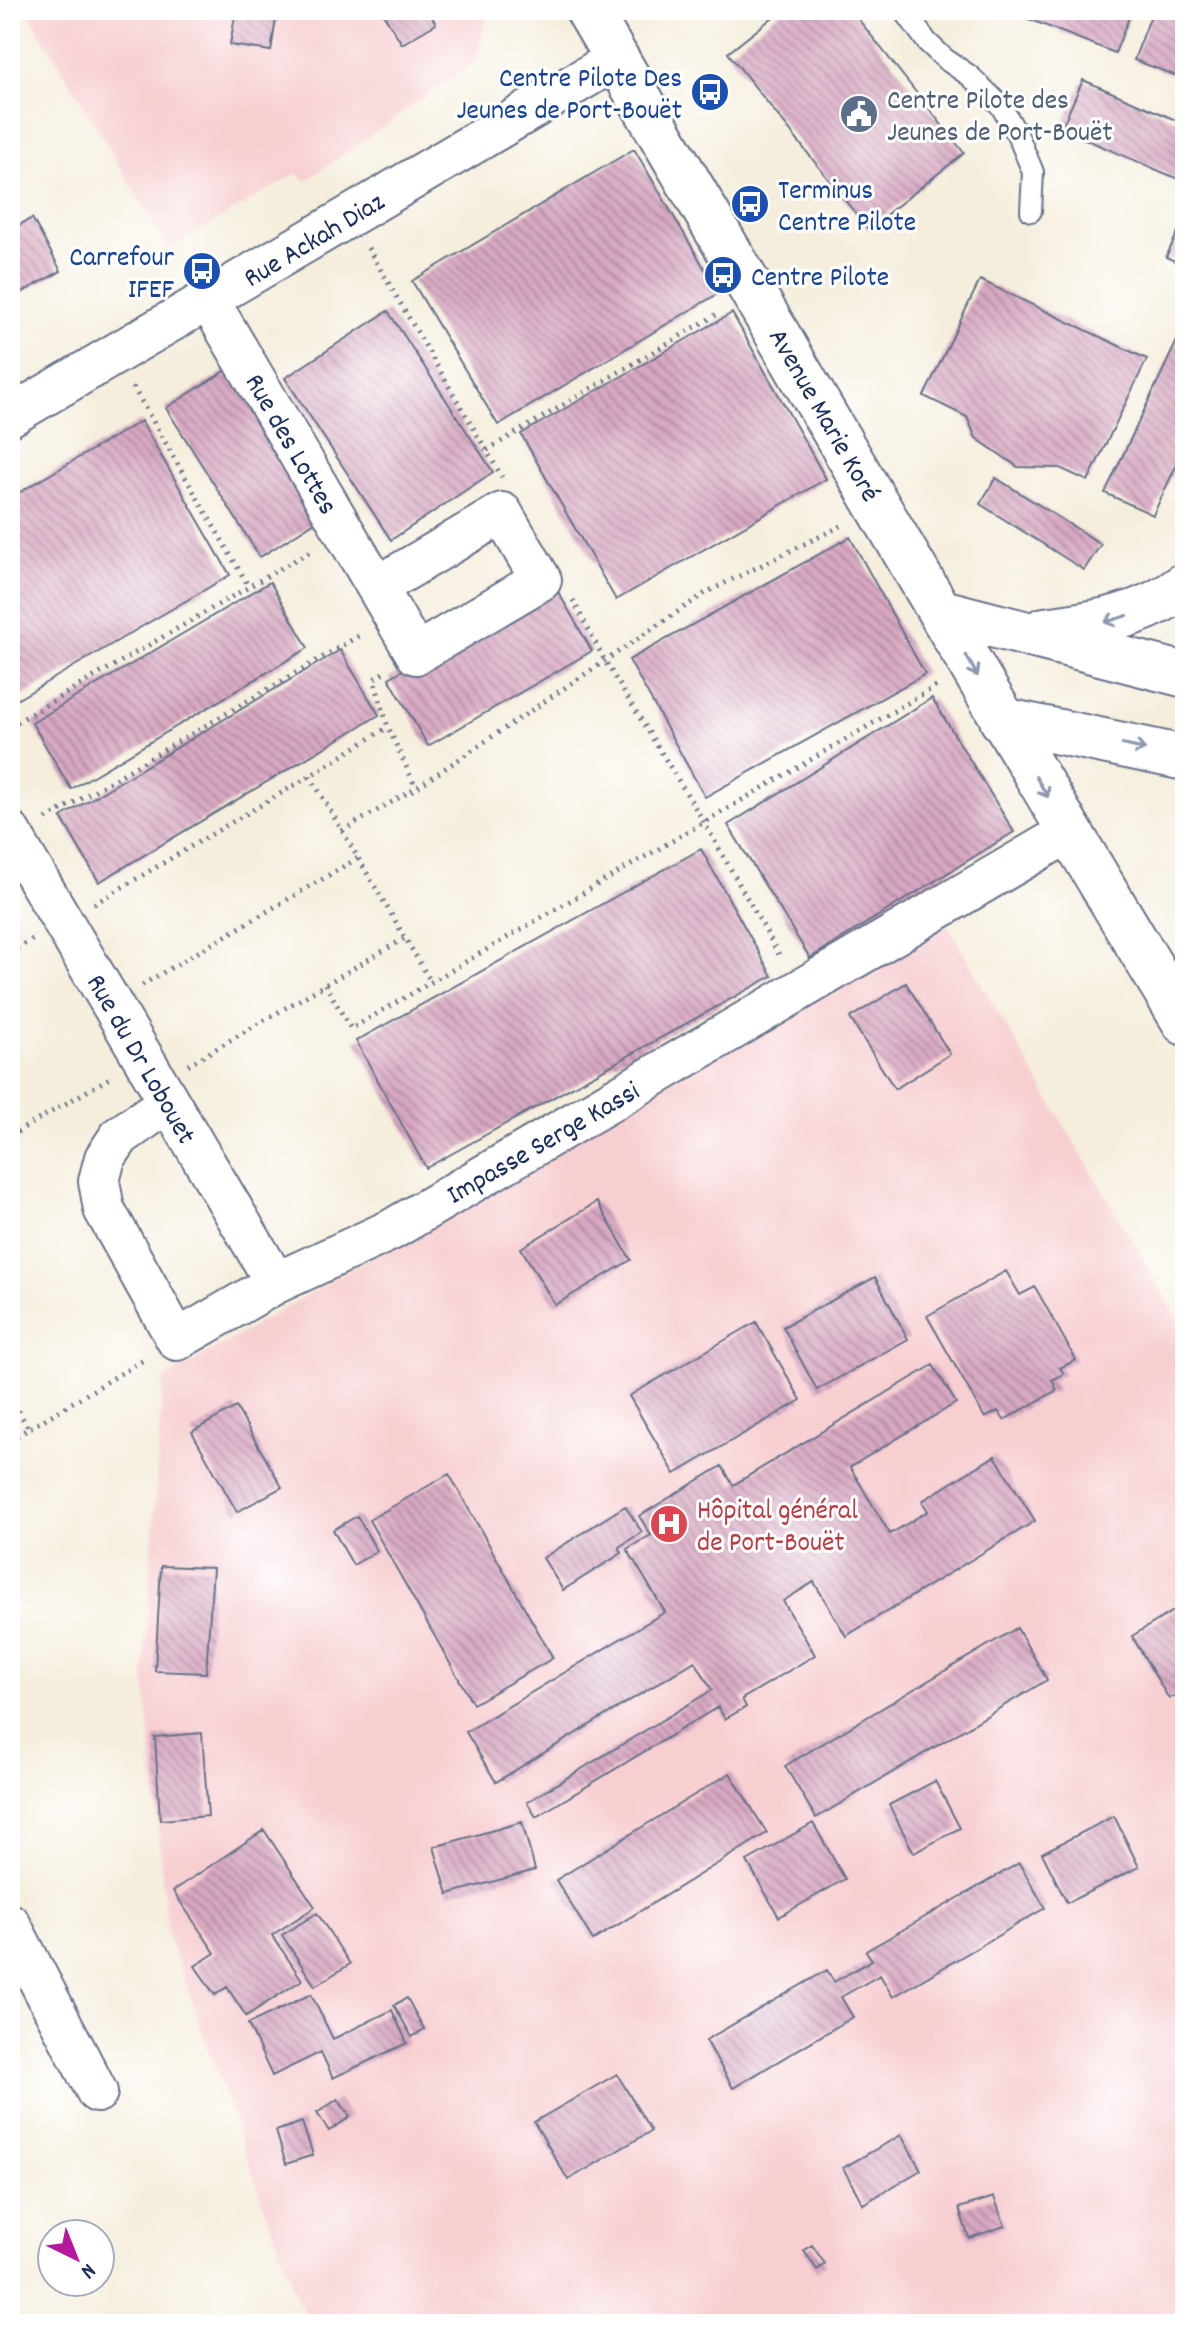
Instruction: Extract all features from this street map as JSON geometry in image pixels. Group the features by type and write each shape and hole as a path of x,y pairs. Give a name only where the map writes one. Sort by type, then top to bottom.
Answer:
{"main road":[{"name":"Avenue Marie Koré","path":"588,10 942,612 1002,720 1185,1023"},
{"path":"1021,633 1102,623 1141,611 1185,585"},
{"path":"942,612 1185,675"},
{"path":"1002,720 1185,758"}],"street":[{"name":"Rue Ackah Diaz","path":"10,416 617,59"},
{"name":"Rue des Lottes","path":"208,299 416,654"},
{"path":"385,601 502,513 541,580 416,654"},
{"name":"Impasse Serge Kassi","path":"177,1340 276,1283 391,1230 1069,832"},
{"name":"Rue du Dr Lobouet","path":"12,835 276,1283"},
{"path":"156,1081 105,1158 99,1181 104,1209 177,1340"},
{"path":"10,1924 97,2092"}],"lane":[{"path":"904,10 927,42 970,76 1001,106 1033,172 1031,211"}],"path":[{"path":"349,216 518,504 502,513"},
{"path":"486,450 755,293"},
{"path":"114,355 249,587"},
{"path":"342,831 416,788 707,592 880,506"},
{"path":"10,726 344,531"},
{"path":"541,580 557,571 605,661 704,822 800,990"},
{"path":"12,835 385,601"},
{"path":"416,654 374,679 388,727 416,788"},
{"path":"325,984 351,1029 972,665"},
{"path":"10,953 388,727"},
{"path":"310,776 431,982"},
{"path":"111,1004 358,858"},
{"path":"10,1136 156,1081 405,938"},
{"path":"10,1440 177,1340"},
{"path":"10,1397 29,1429"}],"shaded area":[{"path":"27,10 490,10 474,62 306,181 297,173 169,249"},
{"name":"Hôpital général de Port-Bouët","path":"943,918 1185,1331 1185,2324 310,2324 296,2296 167,1932 144,1669 163,1380"}],"building":[{"path":"236,10 277,12 271,51 230,45"},
{"path":"381,10 428,10 436,24 402,44"},
{"path":"782,10 851,10 964,153 868,229 728,53"},
{"path":"1006,10 1132,10 1115,53"},
{"path":"1153,10 1185,10 1185,79 1134,60"},
{"path":"1083,80 1185,124 1185,182 1061,129"},
{"path":"634,149 719,293 498,425 412,281"},
{"path":"32,218 61,271 10,299 10,230"},
{"path":"1182,224 1185,225 1185,266 1166,257"},
{"path":"980,280 1147,359 1088,481 1060,468 1018,467 976,438 967,417 924,396"},
{"path":"388,311 493,472 391,540 285,378"},
{"path":"732,313 826,479 616,600 521,434"},
{"path":"1185,324 1185,447 1153,515 1105,493"},
{"path":"238,363 331,512 260,557 166,408"},
{"path":"141,421 230,575 13,702 10,697 10,498"},
{"path":"996,478 1101,544 1084,570 980,504"},
{"path":"850,537 925,674 705,797 629,660"},
{"path":"270,582 308,648 71,789 32,723"},
{"path":"553,583 592,651 428,746 389,678"},
{"path":"340,650 379,715 99,882 61,817"},
{"path":"932,698 1014,832 810,958 728,825"},
{"path":"701,849 772,976 426,1168 356,1041"},
{"path":"906,983 950,1054 895,1089 850,1018"},
{"path":"597,1202 631,1260 555,1305 521,1248"},
{"path":"1006,1271 1020,1295 1035,1287 1076,1360 1060,1368 1064,1374 1052,1380 1057,1390 1004,1420 998,1411 985,1418 927,1316"},
{"path":"875,1277 908,1339 817,1390 783,1327"},
{"path":"756,1322 801,1400 675,1474 629,1396"},
{"path":"933,1365 956,1403 850,1467 890,1534 928,1511 922,1501 995,1456 1035,1521 846,1636 814,1582 783,1601 815,1655 742,1699 746,1707 725,1719 718,1707 536,1817 527,1802 712,1690 695,1661 496,1782 466,1732 665,1612 627,1549 651,1535 639,1516 722,1466 733,1485"},
{"path":"236,1407 282,1487 237,1512 192,1432"},
{"path":"449,1474 553,1658 473,1704 369,1520"},
{"path":"625,1506 642,1532 619,1547 622,1553 563,1590 543,1558"},
{"path":"357,1516 377,1551 353,1565 333,1530"},
{"path":"161,1566 213,1568 206,1673 155,1671"},
{"path":"1185,1604 1185,1690 1169,1699 1132,1636"},
{"path":"1017,1628 1047,1680 816,1818 785,1766"},
{"path":"202,1733 208,1816 160,1820 155,1737"},
{"path":"730,1773 767,1833 593,1940 556,1880"},
{"path":"935,1781 960,1828 914,1853 889,1805"},
{"path":"1114,1816 1139,1867 1067,1903 1042,1853"},
{"path":"522,1822 535,1870 448,1894 434,1847"},
{"path":"813,1823 845,1879 779,1917 747,1861"},
{"path":"264,1830 315,1907 272,1935 302,1980 246,2016 227,1987 215,1995 195,1966 215,1953 173,1891"},
{"path":"1019,1863 1045,1908 893,1997 880,1975 841,1997 853,2017 733,2088 706,2040 827,1970 834,1982 872,1960 866,1951"},
{"path":"317,1913 350,1964 315,1986 282,1935"},
{"path":"311,1994 333,2039 392,2010 407,2043 333,2078 321,2052 272,2076 248,2024"},
{"path":"407,1998 424,2029 412,2037 394,2005"},
{"path":"617,2074 651,2131 568,2180 534,2122"},
{"path":"338,2099 350,2117 329,2131 317,2113"},
{"path":"302,2122 313,2155 286,2164 276,2131"},
{"path":"901,2135 921,2170 863,2204 843,2168"},
{"path":"994,2197 1005,2226 969,2238 959,2208"},
{"path":"812,2245 825,2264 817,2270 804,2251"}],"place":[{"name":"Centre Pilote Des Jeunes de Port-Bouët","path":"710,92"},
{"name":"Centre Pilote des Jeunes de Port-Bouët","path":"859,114"},
{"name":"Terminus Centre Pilote","path":"750,204"},
{"name":"Carrefour IFEF","path":"202,271"},
{"name":"Centre Pilote","path":"723,275"},
{"name":"Hôpital général de Port-Bouët","path":"669,1524"}]}
